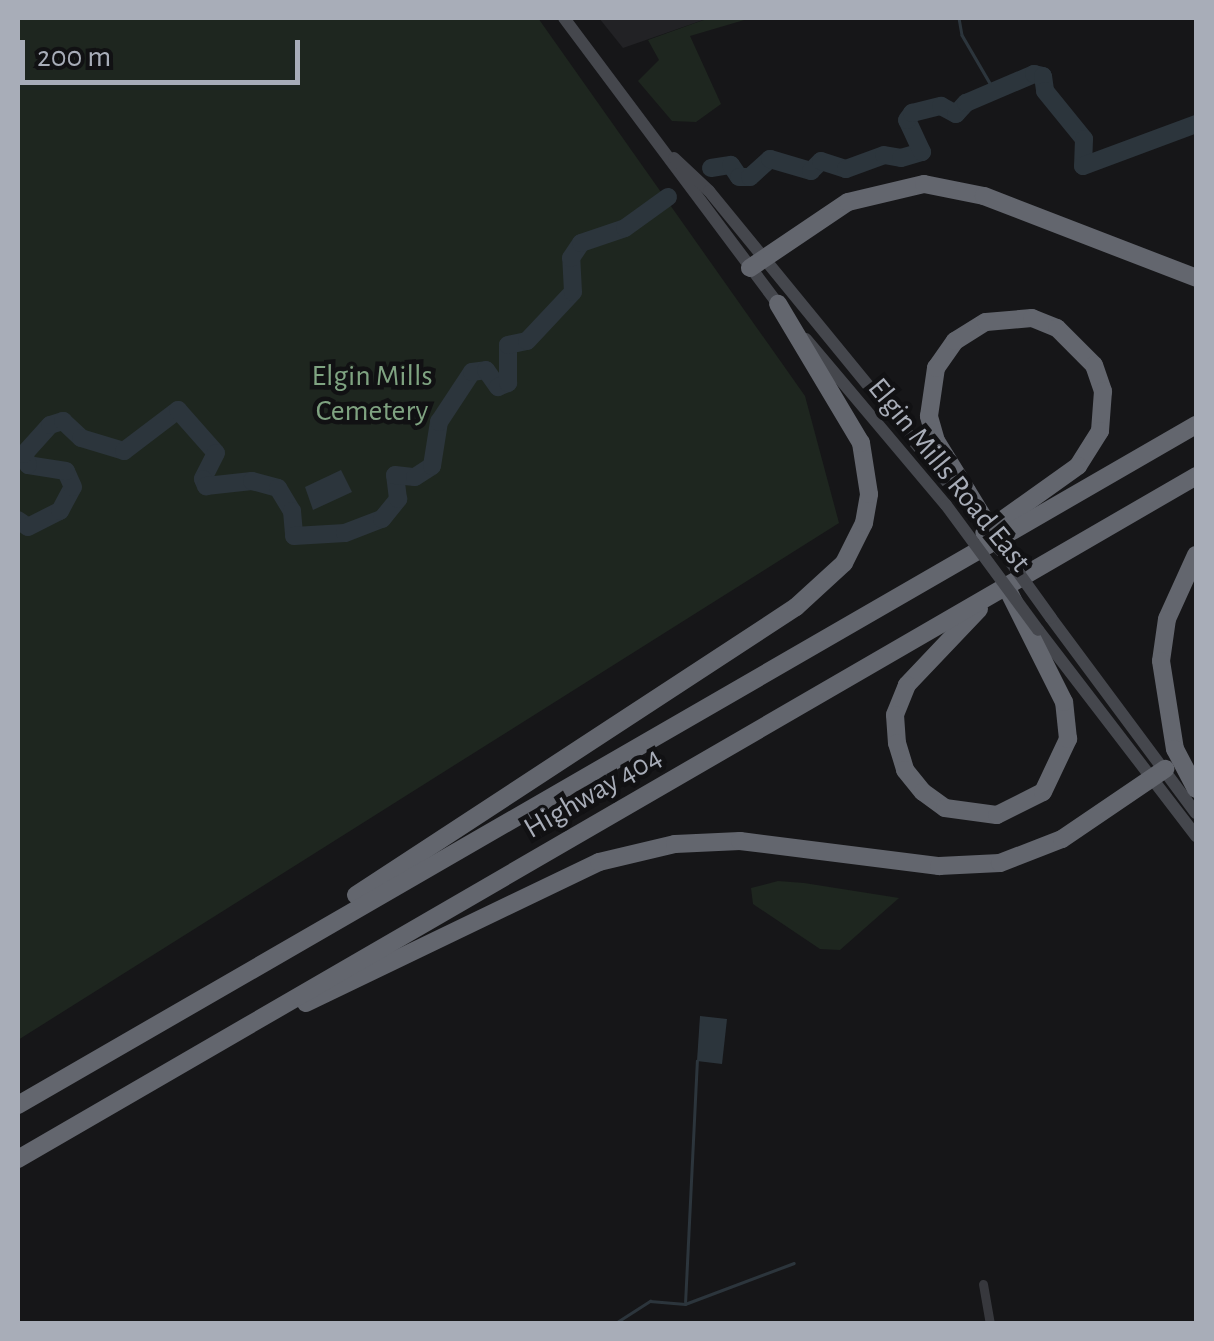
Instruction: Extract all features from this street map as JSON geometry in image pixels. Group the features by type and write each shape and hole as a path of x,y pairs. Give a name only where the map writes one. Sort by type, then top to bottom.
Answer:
{"highway":[{"path":"756,263 848,202 924,184 984,196 1196,278"},
{"path":"275,954 288,938 796,607 844,562 864,523 868,494 861,444 778,304"},
{"path":"962,558 976,539 1078,466 1100,431 1103,391 1094,365 1058,328 1032,318 986,322 955,342 936,368 930,416 936,441 963,494 1002,548"},
{"name":"Highway 404","path":"18,1104 1196,425"},
{"name":"Highway 404","path":"18,1159 1196,476"},
{"path":"1196,555 1167,618 1161,661 1175,749 1196,789"},
{"path":"988,598 908,684 896,715 905,770 946,808 971,816 1020,807 1044,792 1063,761 1069,724 1064,702 1034,631 1007,587"},
{"path":"224,1041 599,862 675,844 740,841 939,866 1000,863 1062,840 1157,774"}],"main road":[{"name":"Elgin Mills Road East","path":"564,18 756,263 963,494"},
{"name":"Elgin Mills Road East","path":"756,263 778,304 946,506 1007,587"},
{"name":"Elgin Mills Road East","path":"1002,548 1196,836"},
{"name":"Elgin Mills Road East","path":"1034,631 1157,774 1196,813"}],"street":[{"path":"983,1284 990,1324"}],"shaded area":[{"path":"599,18 709,18 623,48"},
{"path":"341,470 352,492 313,510 305,487"},
{"path":"700,1016 727,1019 722,1064 697,1061"}],"green space":[{"name":"Elgin Mills Cemetery","path":"18,18 538,18 805,396 839,523 18,1040"},
{"path":"709,18 751,18 690,36 721,104 696,122 672,121 638,81 659,60 648,40"},
{"path":"778,881 899,898 840,950 820,949 753,904 751,888"}],"waterway":[{"path":"959,18 962,35 994,90"},
{"path":"711,168 731,165 739,177 750,177 770,159 811,171 821,161 846,169 884,155 901,158 922,152 907,120 912,113 941,106 956,114 966,103 1034,74 1043,76 1045,91 1084,139 1083,166 1196,124"},
{"path":"18,520 28,527 60,511 73,487 66,471 28,465 24,454 50,425 63,421 81,438 124,451 178,410 216,453 203,479 206,486 252,481 278,488 292,511 294,536 345,533 382,519 398,499 395,475 415,477 432,466 439,422 472,372 486,370 498,387 508,383 508,345 527,341 573,292 571,258 581,243 625,228 668,197"},
{"path":"685,1304 697,1061"},
{"path":"614,1324 650,1301 685,1304 794,1263"}]}
